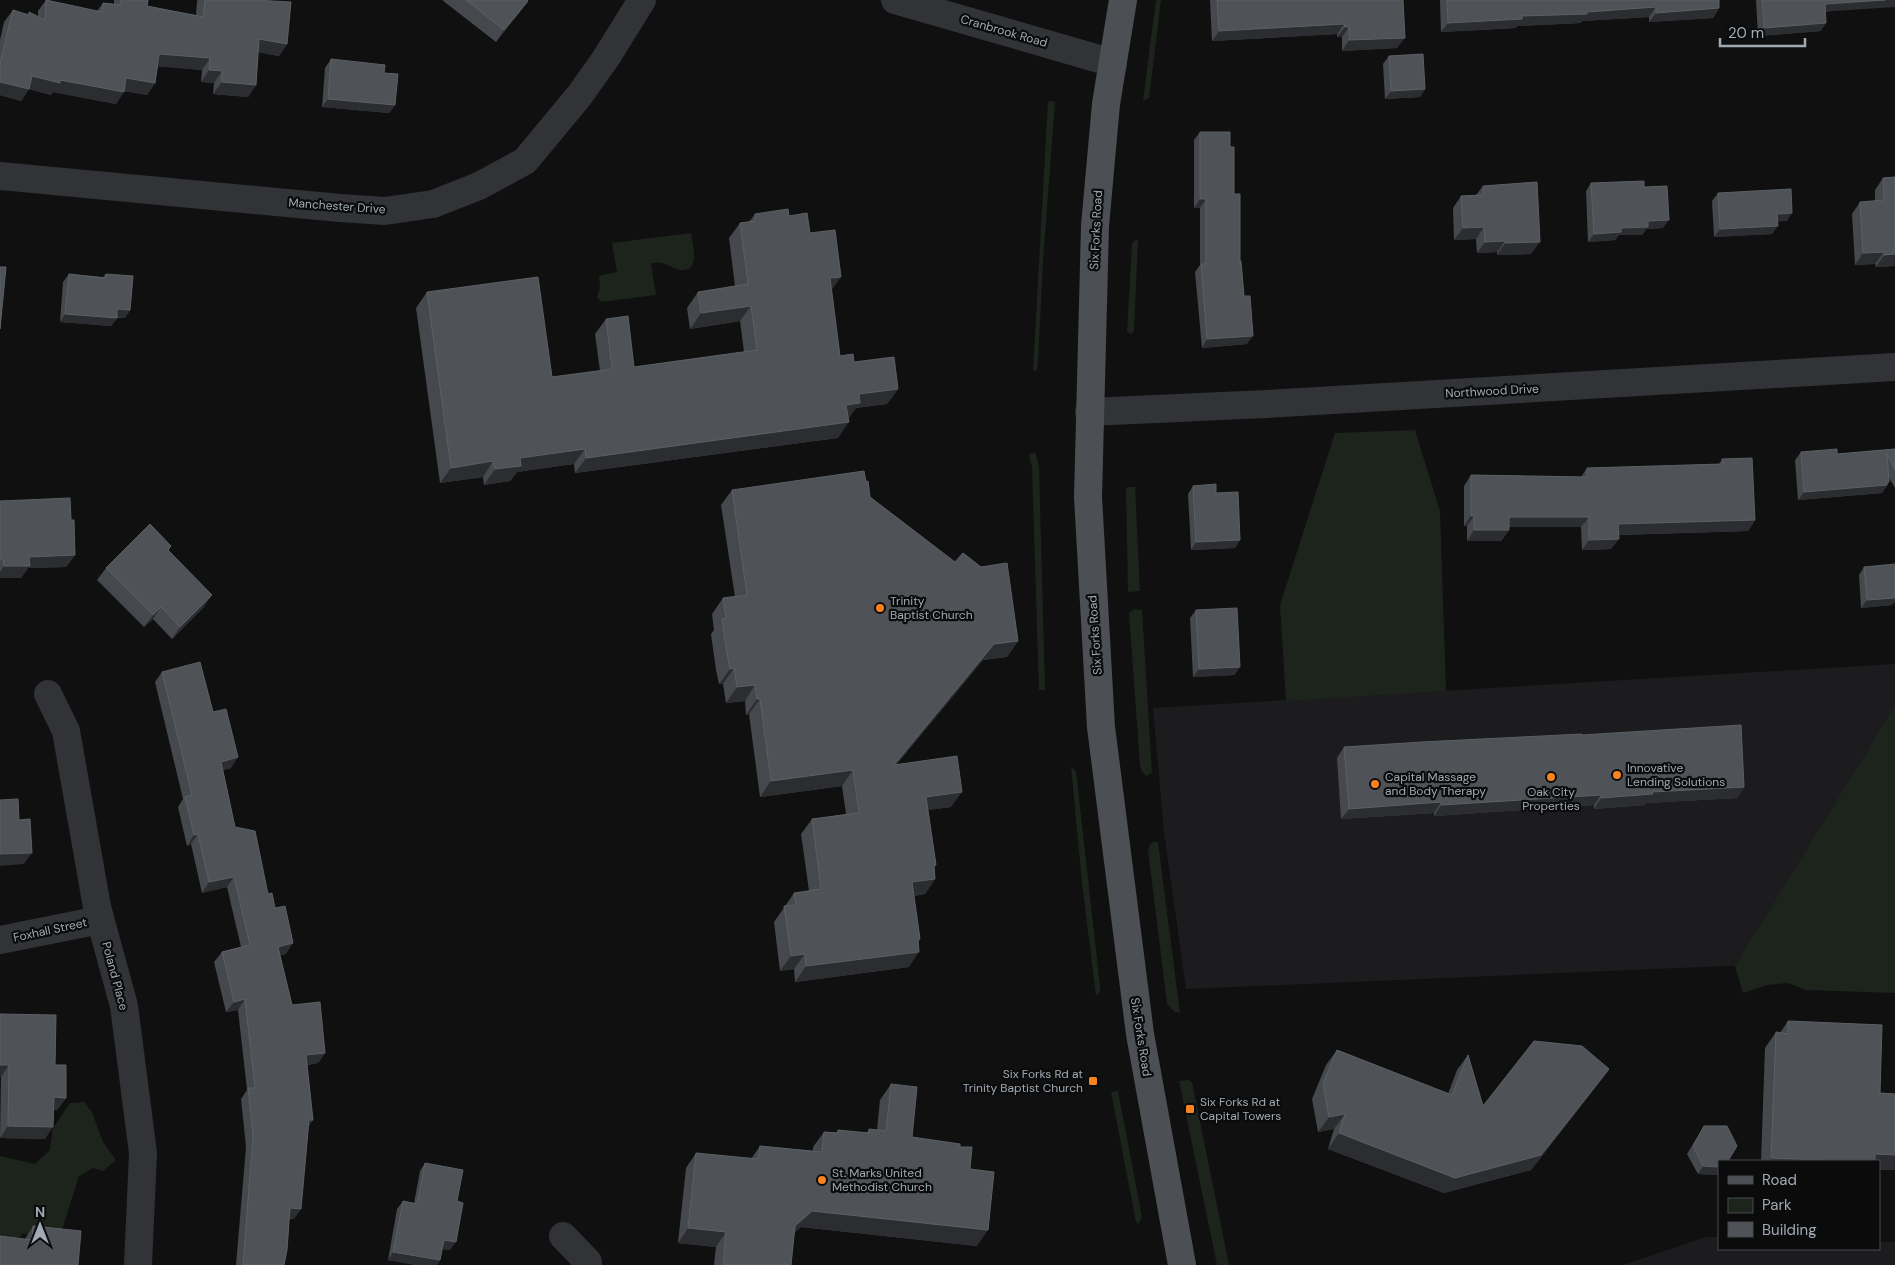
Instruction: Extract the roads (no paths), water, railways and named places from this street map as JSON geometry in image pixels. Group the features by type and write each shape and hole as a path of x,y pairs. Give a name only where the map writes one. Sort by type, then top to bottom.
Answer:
{"main road":[{"name":"Six Forks Road","path":"1123,0 1101,148 1096,216 1089,412 1088,507 1102,727 1143,1051 1182,1265"}],"street":[{"name":"Manchester Drive","path":"0,176 385,211 433,204 479,186 525,161 579,96 606,58 642,0"},
{"name":"Cranbrook Road","path":"895,0 1113,63"},
{"name":"Northwood Drive","path":"1089,412 1256,405 1895,367"},
{"name":"Poland Place","path":"48,694 66,731 100,920 124,1006 143,1153 138,1265"},
{"name":"Foxhall Street","path":"0,940 100,920"},
{"path":"563,1236 588,1262 588,1265"}],"place":[{"name":"Trinity Baptist Church","path":"880,608"},
{"name":"Innovative Lending Solutions","path":"1617,775"},
{"name":"Oak City Properties","path":"1551,777"},
{"name":"Capital Massage and Body Therapy","path":"1375,784"},
{"name":"Six Forks Rd at Trinity Baptist Church","path":"1093,1081"},
{"name":"Six Forks Rd at Capital Towers","path":"1190,1109"},
{"name":"St. Marks United Methodist Church","path":"822,1180"}]}
